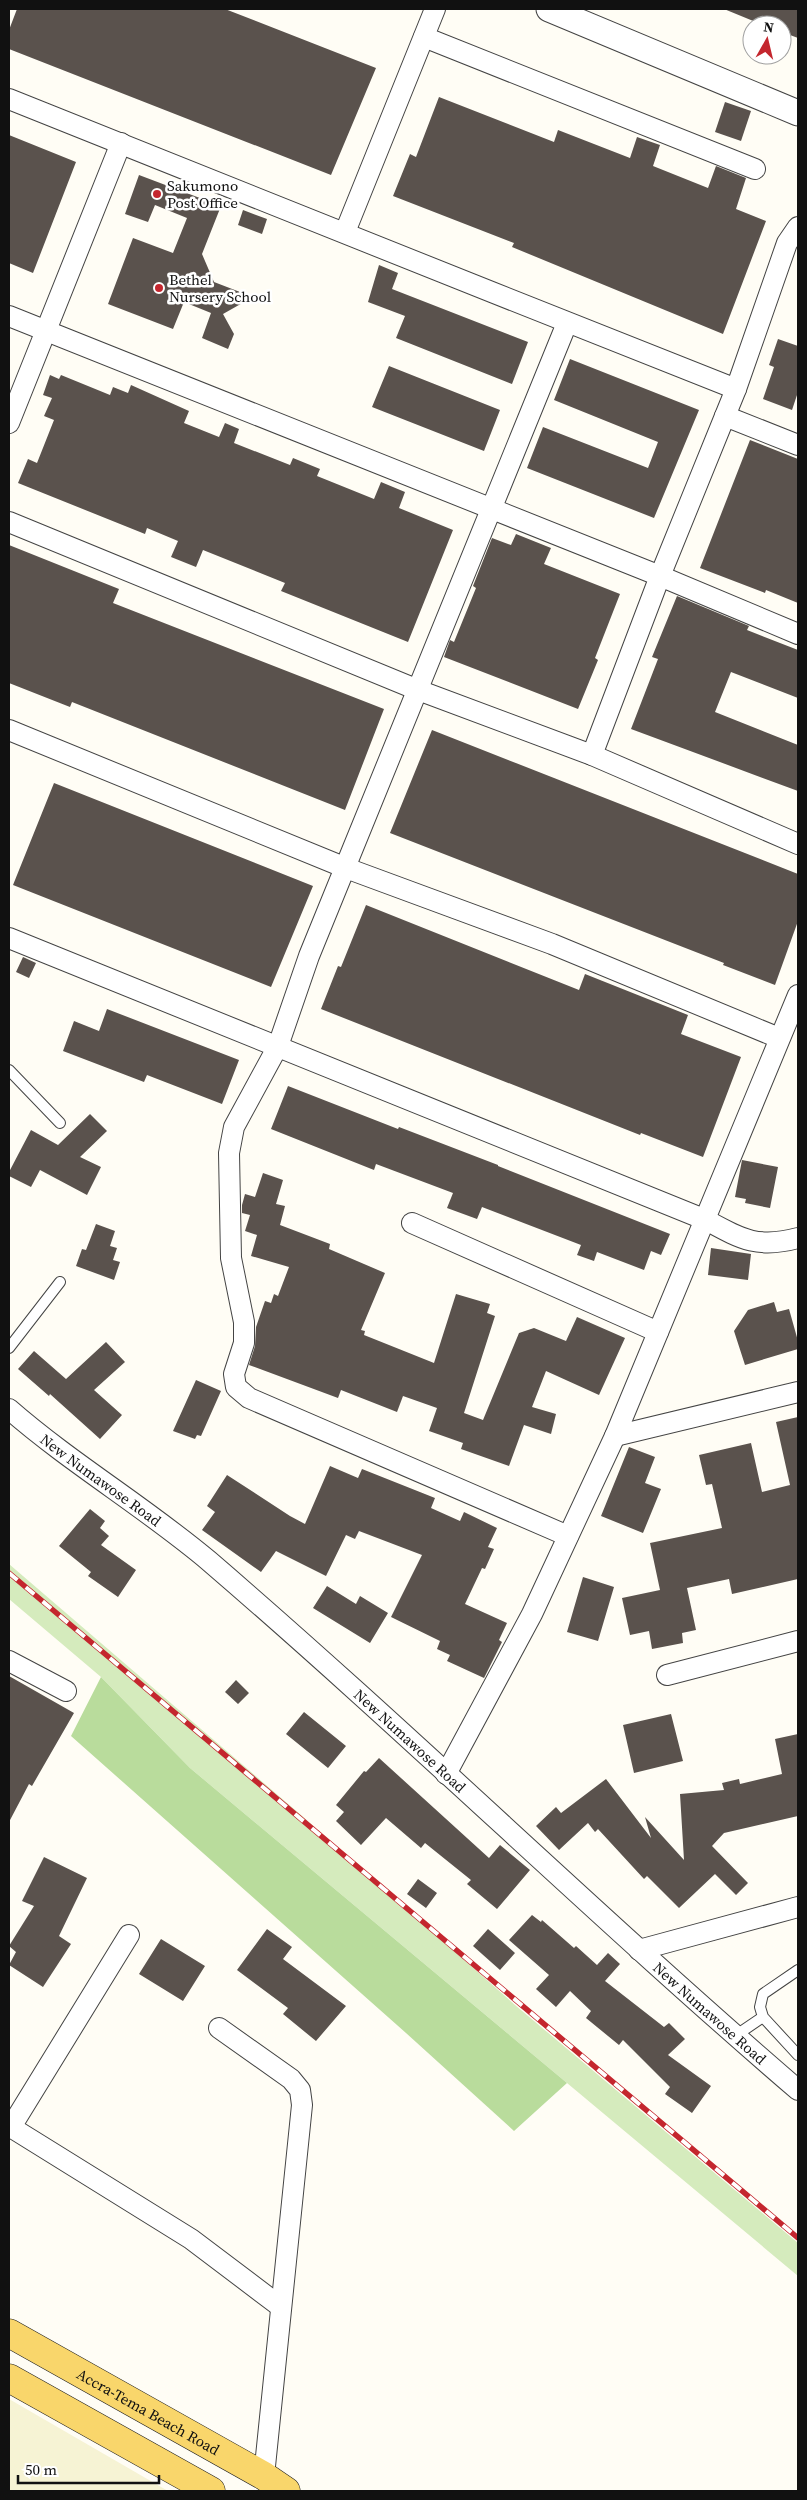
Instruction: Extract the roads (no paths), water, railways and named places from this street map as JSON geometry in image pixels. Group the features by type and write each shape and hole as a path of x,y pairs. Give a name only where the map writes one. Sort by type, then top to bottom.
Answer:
{"main road":[{"name":"Accra-Tema Beach Road","path":"9,2333 264,2476 286,2491"},
{"path":"9,2378 211,2491"}],"street":[{"path":"345,232 435,9"},
{"path":"548,9 798,113"},
{"path":"424,37 755,169"},
{"path":"9,99 736,389"},
{"path":"9,423 121,143"},
{"path":"592,755 660,576 736,389 787,243 798,227"},
{"path":"9,316 660,576 798,634"},
{"path":"567,323 309,956 278,1046 234,1127 229,1153 231,1258 244,1322 244,1343 234,1374 236,1388 249,1398 568,1536"},
{"path":"725,416 798,445"},
{"path":"9,522 418,690 592,755 798,844"},
{"path":"9,730 346,868 552,944 779,1038"},
{"path":"9,938 706,1220 742,1239 766,1244 798,1238"},
{"path":"446,1774 532,1614 616,1436 798,995"},
{"path":"412,1223 658,1332"},
{"path":"616,1436 798,1392"},
{"name":"New Numawose Road","path":"9,1409 36,1432 208,1560 639,1950 798,2090"},
{"path":"667,1675 798,1641"},
{"path":"10,1664 66,1690"},
{"path":"639,1950 798,1907"},
{"path":"130,1935 10,2127 191,2240 282,2307"},
{"path":"219,2028 291,2079 300,2090 302,2105 264,2476"}],"lane":[{"path":"9,1070 60,1123"},
{"path":"9,1348 60,1282"},
{"path":"798,1970 763,1994 760,2007 764,2017 798,2055"},
{"path":"735,2036 764,2017"}],"railway":[{"path":"9,1573 798,2238"}],"place":[{"name":"Sakumono Post Office","path":"157,194"},
{"name":"Bethel Nursery School","path":"159,288"}]}
